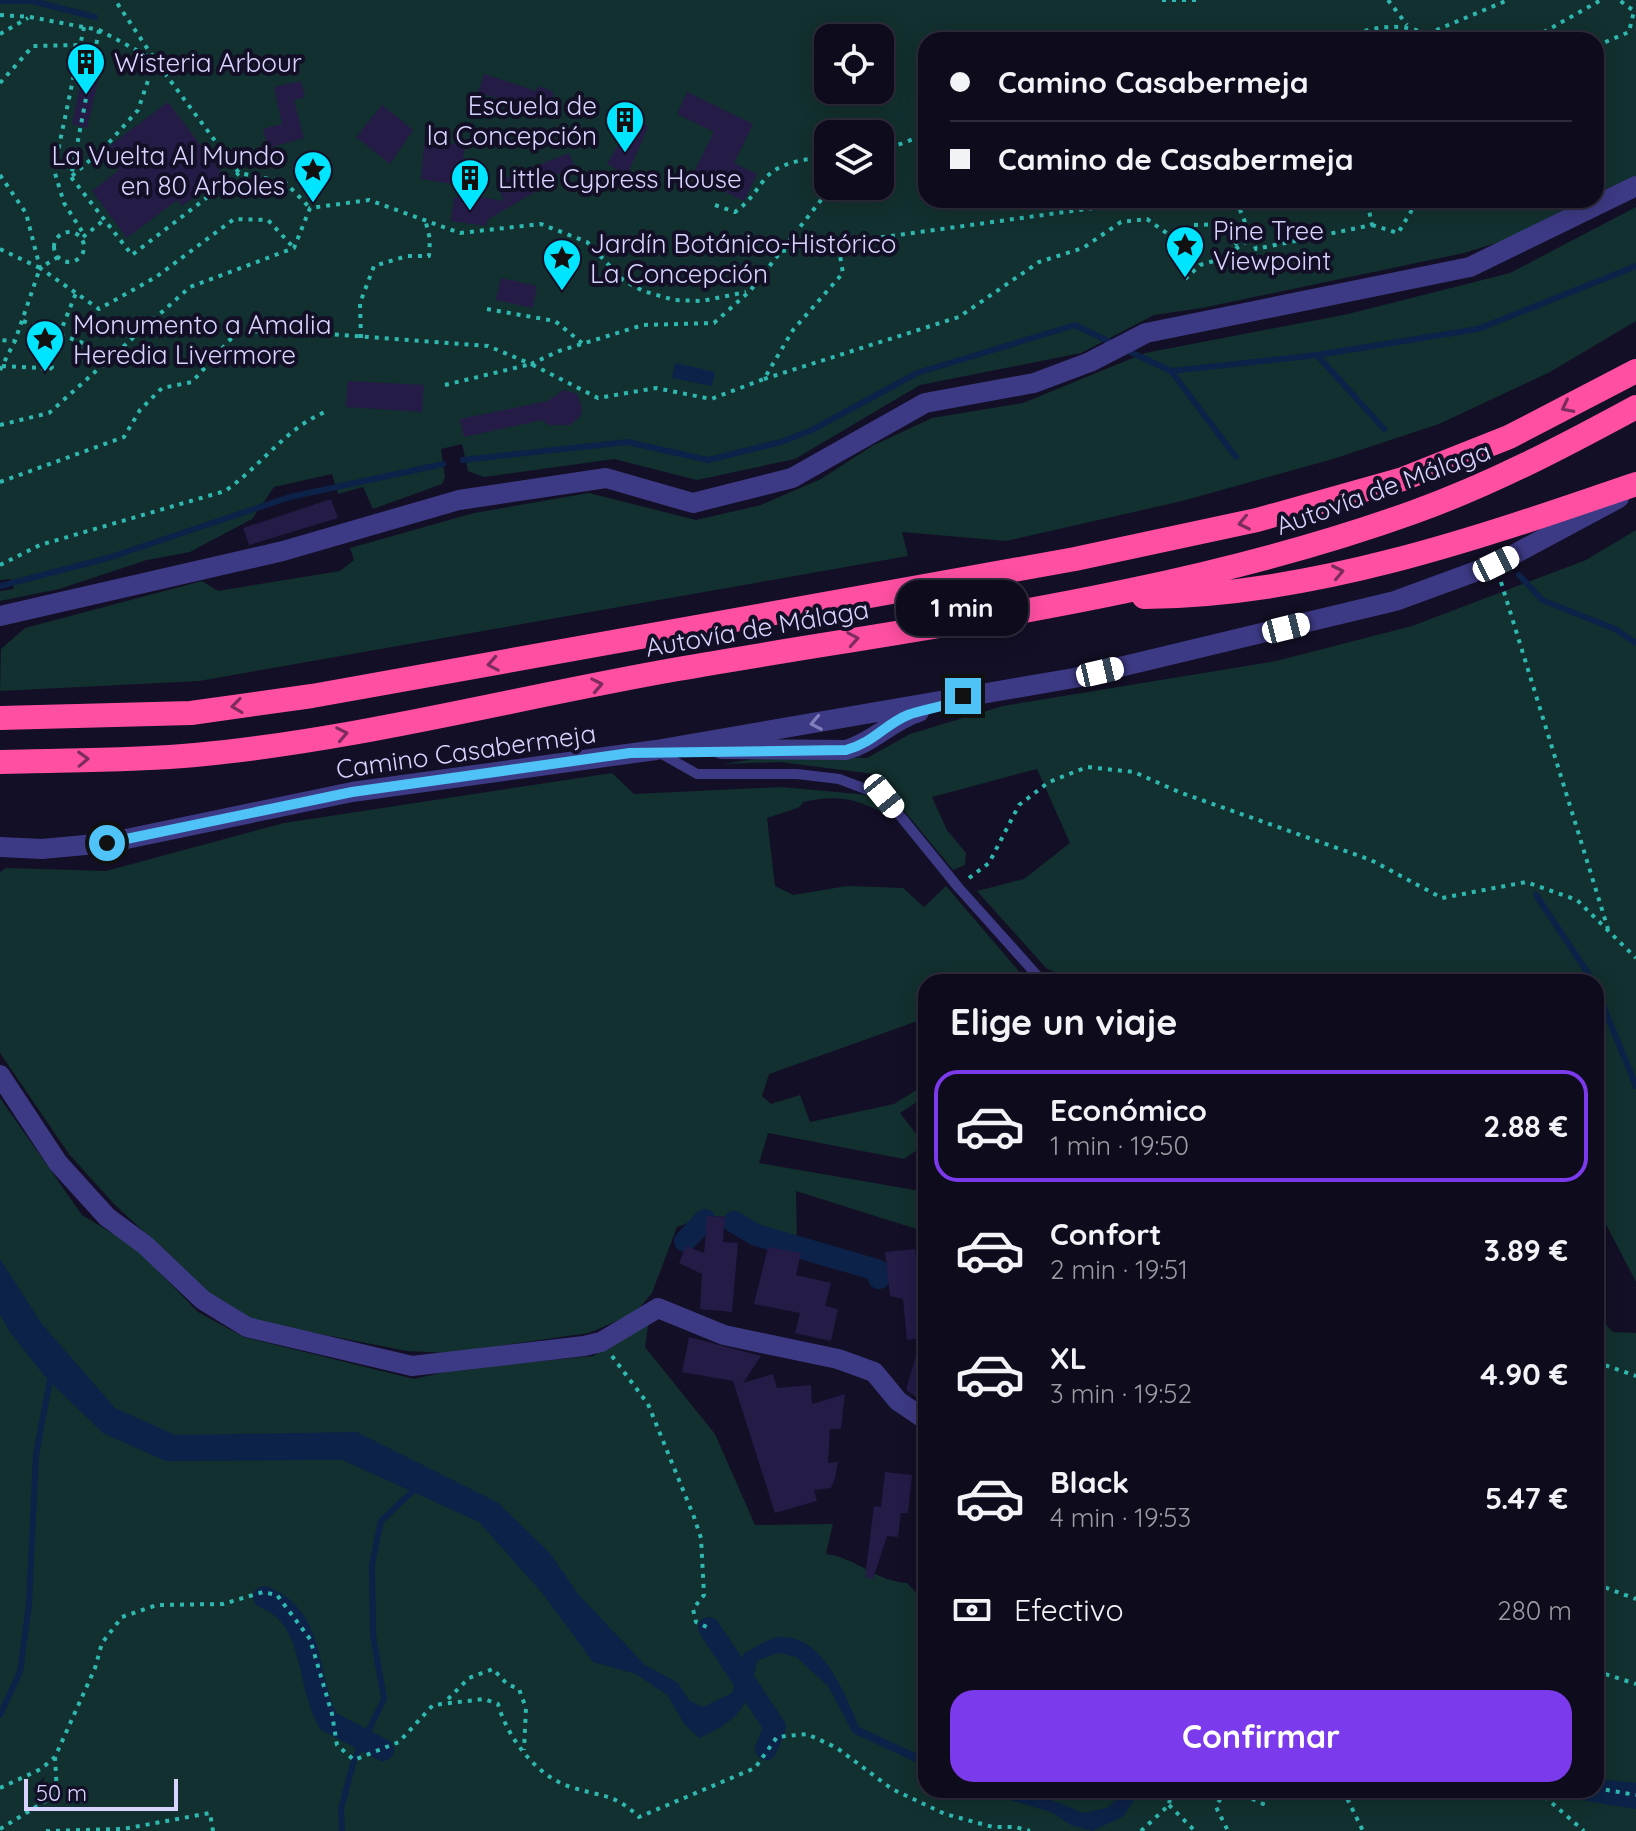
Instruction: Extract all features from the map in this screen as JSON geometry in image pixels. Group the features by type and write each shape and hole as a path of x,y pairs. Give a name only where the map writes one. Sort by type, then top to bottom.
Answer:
{"highway":[{"name":"Autovía de Málaga","path":"0,718 191,713 340,692 1075,559 1257,520 1403,479 1482,447 1636,371"},
{"name":"Autovía de Málaga","path":"0,762 194,755 321,738 672,671 1094,598 1266,560 1416,511 1525,466 1636,407"},
{"path":"1094,598 1178,597 1304,579 1392,561 1492,533 1636,486"}],"street":[{"path":"1604,202 1636,186"},
{"path":"0,616 283,551 459,500 606,478 693,503 792,478 925,403 1034,383 1090,362 1146,333 1470,267 1591,208"},
{"path":"656,750 1074,678 1218,646 1395,601 1496,564 1636,486"},
{"path":"656,750 846,750 879,737 905,716 954,703 956,697"},
{"name":"Camino Casabermeja","path":"0,847 42,849 107,843 352,792 656,750"},
{"path":"0,1075 58,1163 107,1217 145,1245 203,1300 247,1327 412,1366 601,1342 658,1308 724,1335 838,1359 874,1372 898,1401 918,1415"}],"lane":[{"path":"656,750 697,774 797,774 860,784 884,796 958,887 1036,974"}],"path":[{"path":"115,0 155,60 239,173 285,182 310,208"},
{"path":"1162,0 1198,0"},
{"path":"1388,0 1407,25 1418,32"},
{"path":"1440,32 1508,0"},
{"path":"1544,32 1601,0"},
{"path":"1604,43 1629,32 1634,11 1619,0"},
{"path":"0,15 30,17 99,30 155,60"},
{"path":"0,34 30,17"},
{"path":"1360,32 1407,25"},
{"path":"83,237 72,232 60,235 54,246 58,257 70,262 83,251 83,237 64,203 54,170 84,27"},
{"path":"99,30 71,177 132,255 239,173"},
{"path":"0,83 2,76 33,46 80,45"},
{"path":"71,177 105,147 138,110 155,60"},
{"path":"894,147 918,137"},
{"path":"715,205 735,212 752,200 766,177 798,159 814,158"},
{"path":"0,175 26,213 40,268 23,321 1,368 42,368 48,363 62,335 76,293"},
{"path":"310,208 369,200 460,233 541,224 587,242 623,280 643,291 674,300 702,301 750,291"},
{"path":"445,385 531,364 582,343 643,325 714,323 750,291 821,200"},
{"path":"0,425 49,413 190,287 294,248 310,208"},
{"path":"782,251 1095,208"},
{"path":"1239,208 1256,249 1372,225 1398,233 1413,208"},
{"path":"1369,208 1372,225"},
{"path":"0,249 40,268 99,309 156,277 234,219 268,220 294,248"},
{"path":"361,338 360,303 374,266 407,256 429,256 430,239 425,219"},
{"path":"0,482 124,437 140,410 162,388 192,382 236,333 274,330 488,346 598,398 656,388 711,399 959,317 1039,262 1083,248 1121,222 1147,219 1175,239 1184,238 1194,225 1222,224 1238,246"},
{"path":"83,237 105,220"},
{"path":"1185,279 1200,265 1221,259 1250,239"},
{"path":"764,379 793,330 843,273 838,244"},
{"path":"40,268 58,257"},
{"path":"487,309 555,321 582,343"},
{"path":"23,321 113,354"},
{"path":"0,340 15,341"},
{"path":"0,565 40,545 225,491 249,474 303,421 325,412"},
{"path":"1496,564 1608,930"},
{"path":"958,887 989,863 1019,805 1049,782 1087,767 1134,772 1179,792 1371,860 1442,898 1526,882 1577,900 1636,958"},
{"path":"601,1342 648,1404 694,1517 701,1538 704,1595 693,1609 696,1622 709,1628"},
{"path":"1604,1365 1636,1376"},
{"path":"1604,1587 1636,1599"},
{"path":"0,1788 41,1769 55,1757 111,1629 122,1617 157,1605 210,1606 239,1602 263,1592 277,1595 310,1639 332,1714 337,1745 354,1760 399,1742 433,1705 446,1701 484,1699 498,1704 513,1738 556,1782 606,1793 639,1817 755,1768 777,1737 807,1734 837,1748 892,1789 945,1814 993,1827 1030,1831"},
{"path":"446,1701 469,1678 493,1669 507,1684 519,1689 526,1708 524,1751"},
{"path":"1604,1674 1636,1684"},
{"path":"0,1829 57,1794 55,1757"},
{"path":"1604,1789 1636,1795"},
{"path":"1141,1831 1169,1805 1170,1798"},
{"path":"1221,1798 1216,1807 1228,1831"},
{"path":"1347,1798 1363,1831"},
{"path":"1546,1798 1584,1831"},
{"path":"1169,1805 1195,1831"},
{"path":"46,1831 123,1829 210,1813 213,1831"}],"green space":[{"name":"Jardín Botánico-Histórico La Concepción","path":"0,0 1636,0 1636,176 1604,192 1604,32 918,32 918,208 1571,208 1509,239 1464,253 1202,308 1154,315 1081,353 920,385 795,459 697,480 614,459 484,477 468,471 462,444 441,449 445,477 442,484 373,509 363,487 338,494 332,474 274,487 252,519 190,552 147,560 59,589 0,601 0,591 14,589 11,579 0,580"},
{"path":"1636,207 1636,321 1550,372 1439,424 1333,459 1182,501 1006,541 902,532 908,556 199,681 0,691 1,649 25,628 202,581 218,591 340,571 354,560 350,548 474,513 589,493 696,520 761,505 821,479 872,446 932,418 1023,403 1145,353 1348,314 1510,273"},
{"path":"1636,530 1636,1282 1604,1220 1604,974 1060,974 1047,969 977,891 1024,879 1070,843 1037,769 932,797 947,830 966,853 965,865 953,870 874,774 780,762 723,764 779,755 867,758 910,734 1003,706 1276,661 1412,626 1586,560"},
{"path":"612,773 634,794 781,787 869,795 881,812 852,800 824,798 803,802 800,807 767,818 775,886 793,895 847,886 903,888 924,907 946,886 1021,974 918,974 918,1021 769,1074 762,1096 771,1104 800,1095 810,1122 894,1104 918,1089 918,1101 900,1113 918,1134 918,1149 904,1159 768,1133 759,1163 918,1191 918,1229 796,1191 797,1243 759,1232 734,1217 707,1216 677,1227 652,1293 635,1313 589,1333 447,1353 407,1351 269,1324 242,1315 209,1292 114,1204 69,1154 0,1053 0,872 6,868 106,871 284,823"},
{"path":"0,1098 82,1215 135,1247 198,1312 244,1337 414,1379 458,1369 593,1356 649,1319 645,1347 715,1434 755,1525 833,1524 826,1554 885,1578 907,1583 918,1595 918,1798 1604,1798 1604,1322 1613,1332 1636,1333 1636,1831 0,1831"}],"water":[{"path":"675,363 715,372 712,386 672,378"},
{"path":"0,1259 42,1324 115,1408 175,1435 357,1432 497,1502 550,1553 578,1594 645,1665 678,1683 690,1701 703,1707 732,1693 744,1653 775,1638 794,1638 808,1645 830,1669 859,1727 918,1754 918,1763 853,1733 828,1686 796,1657 778,1653 757,1661 746,1700 734,1717 699,1738 685,1725 667,1695 636,1674 593,1662 543,1594 479,1522 342,1460 165,1461 103,1433 47,1379 9,1331 0,1314"},
{"path":"1604,1780 1636,1783 1636,1809 1568,1798 1604,1798"},
{"path":"1004,1798 1043,1798 1083,1813 1107,1808 1119,1798 1135,1798 1124,1816 1092,1831 1071,1825 1051,1812"}],"building":[{"name":"Wisteria Arbour","path":"85,64 101,68 87,128 72,124"},
{"path":"484,74 536,91 538,86 554,92 546,114 478,92"},
{"path":"301,81 305,97 294,100 304,138 268,148 263,129 282,124 274,87"},
{"path":"687,92 753,124 734,163 757,174 744,201 692,176 714,132 677,114"},
{"path":"168,102 223,175 182,206 177,200 127,238 92,191 119,170 104,150"},
{"path":"382,105 413,130 390,164 356,137"},
{"name":"Escuela de la Concepción","path":"634,118 648,127 627,175 607,164"},
{"path":"425,136 465,147 459,185 421,179"},
{"path":"569,153 575,168 543,180 545,186 487,220 486,226 451,221 454,198 464,194 504,201 496,182"},
{"path":"501,278 537,286 533,308 496,300"},
{"path":"348,381 424,385 422,412 346,407"},
{"path":"563,390 577,394 582,408 581,415 571,425 548,425 543,420 464,437 460,419 548,401"},
{"path":"331,499 338,518 249,545 243,528"},
{"path":"707,1216 725,1217 723,1242 738,1243 732,1312 700,1309 702,1274 679,1263 686,1246 704,1253"},
{"path":"768,1247 801,1253 796,1275 831,1283 825,1306 838,1309 831,1341 795,1333 800,1313 754,1304"},
{"path":"915,1249 918,1338 907,1340 903,1299 890,1296 885,1252"},
{"path":"689,1337 761,1356 743,1383 773,1374 777,1388 811,1385 812,1404 845,1394 841,1429 830,1429 828,1463 838,1462 835,1478 831,1488 814,1490 817,1501 775,1513 733,1381 682,1372"},
{"path":"918,1348 918,1398 906,1390"},
{"path":"885,1472 912,1475 908,1513 901,1513 898,1537 887,1536 873,1579 865,1577 874,1506 881,1507"}],"waterway":[{"path":"0,1 32,1 95,17"},
{"path":"1124,349 1171,371 1317,355 1478,329 1636,266"},
{"path":"463,460 627,442 708,460 781,442 812,430 917,373 1075,325 1114,344"},
{"path":"1317,355 1384,429"},
{"path":"1171,371 1236,457"},
{"path":"0,586 108,558 290,497 443,464"},
{"path":"1519,575 1542,600 1615,629 1636,643"},
{"path":"1536,895 1589,974"},
{"path":"1604,1008 1636,1086"},
{"path":"685,1241 705,1220"},
{"path":"734,1222 756,1235 877,1270 879,1278"},
{"path":"0,1715 20,1672 29,1604 36,1455 51,1374"},
{"path":"342,1831 341,1809 354,1760 384,1699 373,1635 372,1565 381,1521 416,1488"},
{"path":"264,1597 293,1619 307,1652 328,1721 383,1750"},
{"path":"709,1628 775,1727 766,1749"}],"place":[{"name":"Wisteria Arbour","path":"86,96"},
{"name":"Escuela de la Concepción","path":"625,154"},
{"name":"La Vuelta Al Mundo en 80 Arboles","path":"313,204"},
{"name":"Little Cypress House","path":"470,212"},
{"name":"Pine Tree Viewpoint","path":"1185,279"},
{"name":"Jardín Botánico-Histórico La Concepción","path":"562,292"},
{"name":"Monumento a Amalia Heredia Livermore","path":"45,373"}],"route":[{"path":"107,843 352,792 630,753 710,749 846,750 879,737 905,716 954,703 963,696"}]}
